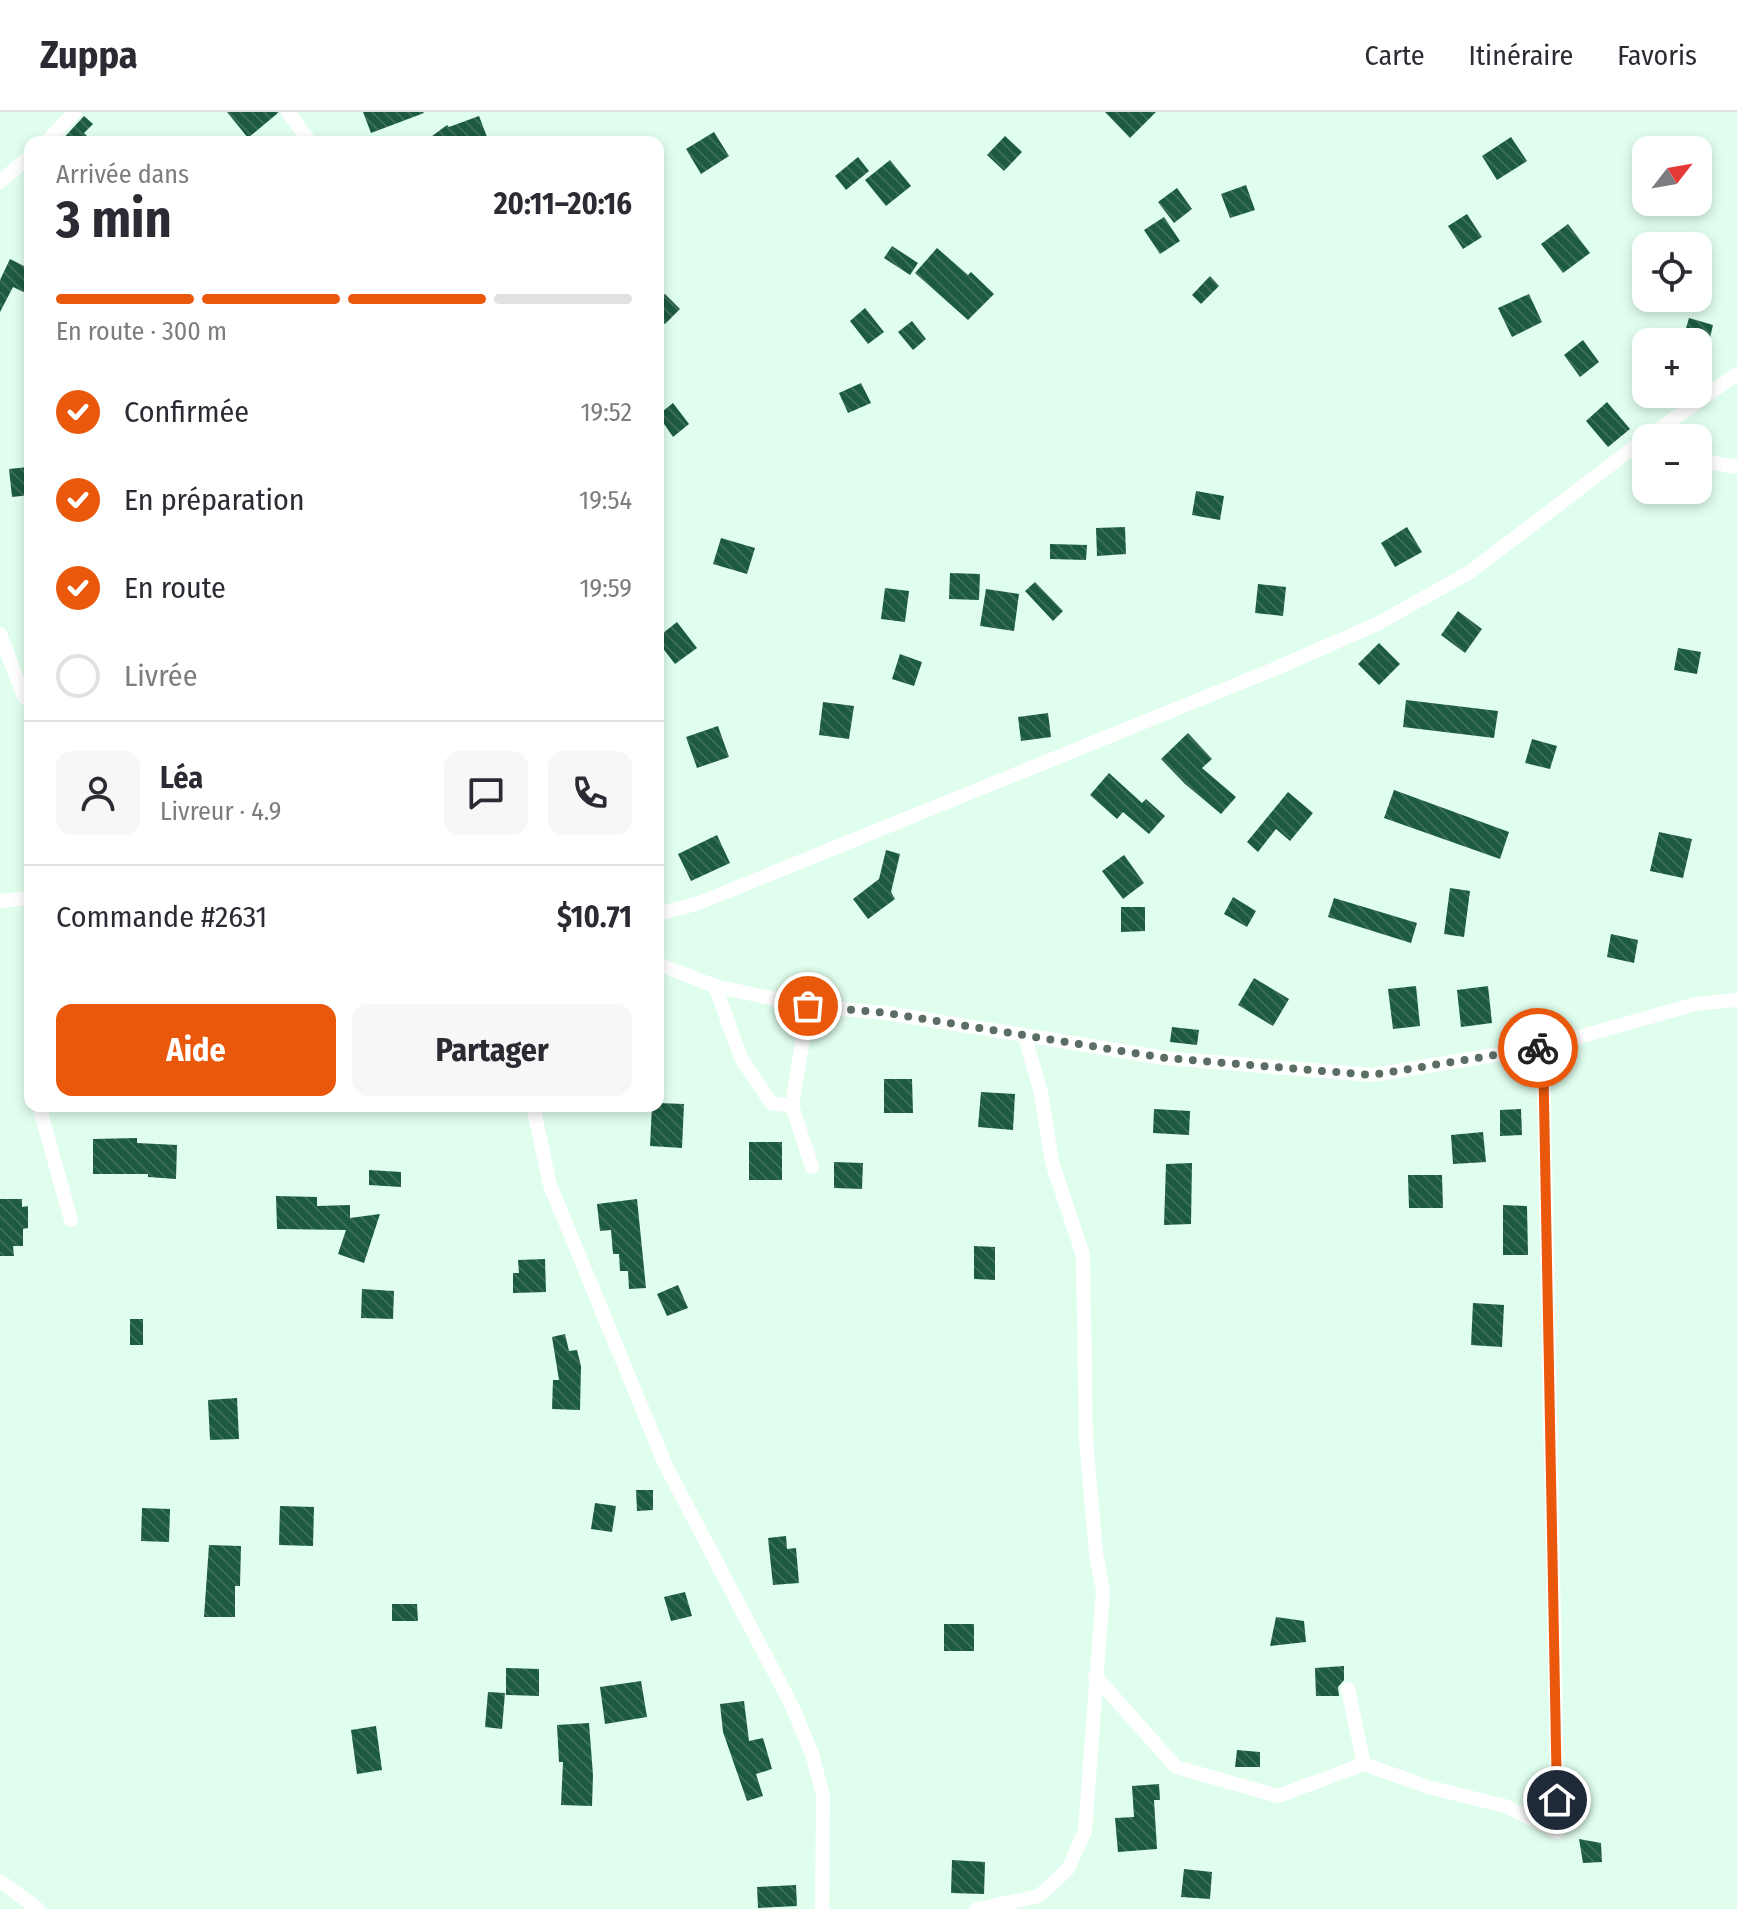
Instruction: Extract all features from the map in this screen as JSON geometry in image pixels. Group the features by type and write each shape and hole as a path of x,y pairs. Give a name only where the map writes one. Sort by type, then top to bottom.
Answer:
{"street":[{"path":"52,136 75,112"},
{"path":"288,112 306,136"},
{"path":"0,182 24,161"},
{"path":"1666,424 1737,374"},
{"path":"664,912 699,903 1272,670 1377,624 1470,572 1632,456"},
{"path":"1712,463 1737,467"},
{"path":"0,634 24,697"},
{"path":"0,901 24,899"},
{"path":"664,966 715,986 808,1006 887,1013 1165,1058 1372,1075 1543,1047 1696,1004 1737,1000"},
{"path":"715,986 741,1058 771,1103 792,1106"},
{"path":"808,1006 792,1106 812,1167"},
{"path":"977,1909 1039,1896 1068,1869 1085,1831 1103,1591 1096,1553 1086,1440 1083,1255 1052,1162 1041,1093 1025,1037"},
{"path":"1095,1676 1176,1767 1278,1796 1364,1764 1428,1787 1505,1806 1558,1832 1543,1047"},
{"path":"41,1112 71,1220"},
{"path":"534,1112 550,1185 665,1464 792,1706 812,1754 823,1795 822,1909"},
{"path":"1348,1689 1364,1764"},
{"path":"0,1881 38,1909"}],"building":[{"path":"227,112 278,112 250,136 246,136"},
{"path":"363,112 423,112 424,113 371,133"},
{"path":"1105,112 1156,112 1130,138"},
{"path":"84,116 93,124 84,133 87,136 66,136"},
{"path":"479,116 487,136 432,136 447,125 449,127"},
{"path":"714,132 729,156 701,174 686,149"},
{"path":"1005,136 1022,152 1004,171 987,155"},
{"path":"1511,137 1527,161 1497,180 1482,156"},
{"path":"858,157 869,171 846,190 835,176"},
{"path":"890,160 911,186 886,206 865,180"},
{"path":"1246,185 1255,210 1230,218 1221,194"},
{"path":"1177,188 1192,209 1174,223 1158,202"},
{"path":"1467,214 1482,237 1463,249 1448,226"},
{"path":"1164,217 1180,241 1160,254 1144,230"},
{"path":"1568,224 1590,253 1563,273 1541,244"},
{"path":"892,246 918,263 910,275 884,258"},
{"path":"937,248 968,275 971,272 994,294 968,320 915,273"},
{"path":"10,259 24,266 24,292 13,287 0,312 0,280"},
{"path":"1210,276 1219,286 1201,304 1192,295"},
{"path":"1529,294 1542,322 1512,337 1498,308"},
{"path":"664,295 680,309 665,324 664,323"},
{"path":"865,308 884,332 868,344 850,321"},
{"path":"1689,318 1713,325 1712,329 1686,328"},
{"path":"912,321 926,339 913,350 898,332"},
{"path":"1583,340 1599,362 1580,377 1564,355"},
{"path":"861,383 871,403 848,413 839,393"},
{"path":"1607,402 1630,429 1608,447 1586,421"},
{"path":"673,403 689,424 673,437 664,424 664,410"},
{"path":"24,467 24,496 12,497 9,469"},
{"path":"1196,491 1224,496 1220,520 1192,515"},
{"path":"1125,527 1126,554 1097,556 1096,528"},
{"path":"1407,527 1422,552 1395,567 1381,543"},
{"path":"721,538 755,548 747,574 713,564"},
{"path":"1050,544 1087,545 1086,560 1050,559"},
{"path":"950,573 980,574 979,600 949,599"},
{"path":"1035,582 1063,611 1053,621 1025,591"},
{"path":"1258,584 1286,587 1283,616 1255,613"},
{"path":"885,588 909,591 905,622 881,619"},
{"path":"986,589 1019,594 1014,631 980,626"},
{"path":"1458,611 1482,629 1465,653 1441,635"},
{"path":"677,622 697,648 675,664 664,650 664,632"},
{"path":"1379,643 1400,664 1379,685 1358,664"},
{"path":"1678,648 1701,652 1697,674 1674,670"},
{"path":"900,654 922,662 914,686 892,679"},
{"path":"1406,700 1498,711 1494,738 1403,727"},
{"path":"823,702 854,706 849,739 819,735"},
{"path":"1048,713 1051,737 1021,741 1018,717"},
{"path":"718,726 729,757 697,768 686,737"},
{"path":"1188,733 1212,759 1202,768 1236,797 1221,814 1161,759"},
{"path":"1532,739 1557,746 1550,769 1525,763"},
{"path":"1109,773 1142,803 1146,799 1165,816 1149,834 1123,812 1117,819 1090,795"},
{"path":"1394,790 1509,832 1500,859 1384,818"},
{"path":"1288,792 1313,813 1290,841 1276,829 1258,852 1247,842"},
{"path":"1659,832 1692,839 1683,878 1650,871"},
{"path":"717,835 730,863 691,881 678,854"},
{"path":"886,850 900,854 891,892 895,899 868,919 853,899 879,879"},
{"path":"1124,855 1144,883 1123,899 1102,871"},
{"path":"1450,888 1470,891 1464,937 1444,934"},
{"path":"1233,897 1256,911 1247,927 1224,914"},
{"path":"1334,898 1417,923 1411,943 1328,917"},
{"path":"1121,907 1145,907 1145,931 1121,932"},
{"path":"1611,934 1638,940 1634,963 1607,957"},
{"path":"1254,978 1289,999 1273,1026 1238,1005"},
{"path":"1416,986 1420,1026 1393,1029 1388,989"},
{"path":"1488,986 1492,1023 1461,1027 1457,990"},
{"path":"1172,1027 1199,1030 1197,1045 1170,1042"},
{"path":"884,1079 912,1079 913,1113 884,1113"},
{"path":"981,1092 1015,1094 1013,1130 978,1127"},
{"path":"664,1103 684,1104 682,1148 650,1146 652,1112 664,1112"},
{"path":"1154,1109 1190,1111 1189,1135 1153,1133"},
{"path":"1521,1109 1522,1135 1500,1136 1500,1110"},
{"path":"1483,1132 1486,1162 1453,1164 1451,1135"},
{"path":"137,1138 137,1143 177,1145 176,1179 148,1177 148,1174 93,1174 93,1139"},
{"path":"749,1142 782,1142 782,1180 749,1180"},
{"path":"834,1162 863,1163 862,1189 834,1188"},
{"path":"1192,1163 1191,1224 1164,1225 1166,1164"},
{"path":"369,1170 401,1172 401,1187 369,1185"},
{"path":"1408,1175 1442,1175 1443,1208 1409,1208"},
{"path":"276,1196 317,1197 317,1206 350,1205 350,1218 380,1214 364,1263 338,1254 346,1230 277,1229"},
{"path":"0,1199 22,1199 22,1207 28,1206 28,1228 23,1229 23,1246 13,1246 14,1256 0,1256"},
{"path":"637,1199 646,1288 629,1289 628,1271 620,1271 619,1254 613,1254 611,1230 600,1231 597,1204"},
{"path":"1503,1205 1527,1206 1528,1255 1503,1255"},
{"path":"974,1246 995,1247 995,1280 974,1279"},
{"path":"545,1259 546,1292 513,1293 513,1273 519,1273 518,1260"},
{"path":"678,1285 688,1308 667,1316 657,1294"},
{"path":"362,1289 394,1291 393,1319 361,1318"},
{"path":"1473,1303 1504,1305 1502,1347 1471,1345"},
{"path":"130,1319 143,1319 143,1345 130,1345"},
{"path":"565,1334 569,1351 577,1350 581,1366 580,1410 552,1409 553,1380 559,1380 552,1337"},
{"path":"237,1398 239,1439 210,1440 208,1400"},
{"path":"636,1490 653,1490 653,1510 637,1511"},
{"path":"595,1503 616,1506 612,1532 591,1529"},
{"path":"280,1506 314,1507 313,1546 279,1545"},
{"path":"142,1508 170,1509 169,1542 141,1541"},
{"path":"786,1536 787,1549 796,1548 799,1583 773,1585 768,1538"},
{"path":"209,1545 241,1546 240,1586 235,1586 235,1617 204,1617"},
{"path":"685,1592 692,1616 671,1621 664,1597"},
{"path":"392,1604 417,1604 418,1621 392,1621"},
{"path":"1276,1617 1304,1621 1306,1642 1270,1646"},
{"path":"944,1624 974,1624 974,1651 944,1651"},
{"path":"1344,1666 1344,1680 1338,1687 1339,1696 1316,1696 1315,1668"},
{"path":"506,1668 539,1669 539,1696 506,1695"},
{"path":"641,1681 647,1717 605,1724 600,1687"},
{"path":"488,1692 505,1693 502,1729 485,1727"},
{"path":"744,1701 749,1741 763,1738 772,1769 756,1774 763,1796 747,1801 723,1732 720,1704"},
{"path":"589,1723 592,1806 561,1805 563,1762 559,1762 557,1725"},
{"path":"376,1726 382,1770 357,1774 351,1730"},
{"path":"1237,1750 1260,1752 1260,1767 1235,1767"},
{"path":"1159,1784 1160,1800 1154,1800 1157,1849 1118,1852 1115,1818 1134,1817 1132,1786"},
{"path":"1579,1839 1601,1843 1602,1862 1583,1863"},
{"path":"952,1860 985,1862 984,1894 951,1893"},
{"path":"1184,1869 1212,1872 1210,1899 1181,1897"},
{"path":"796,1885 797,1906 758,1908 757,1887"}],"way so far":[{"path":"808,1006 887,1013 1165,1058 1372,1075 1538,1048"}],"route":[{"path":"1538,1048 1543,1047 1557,1800"}]}
